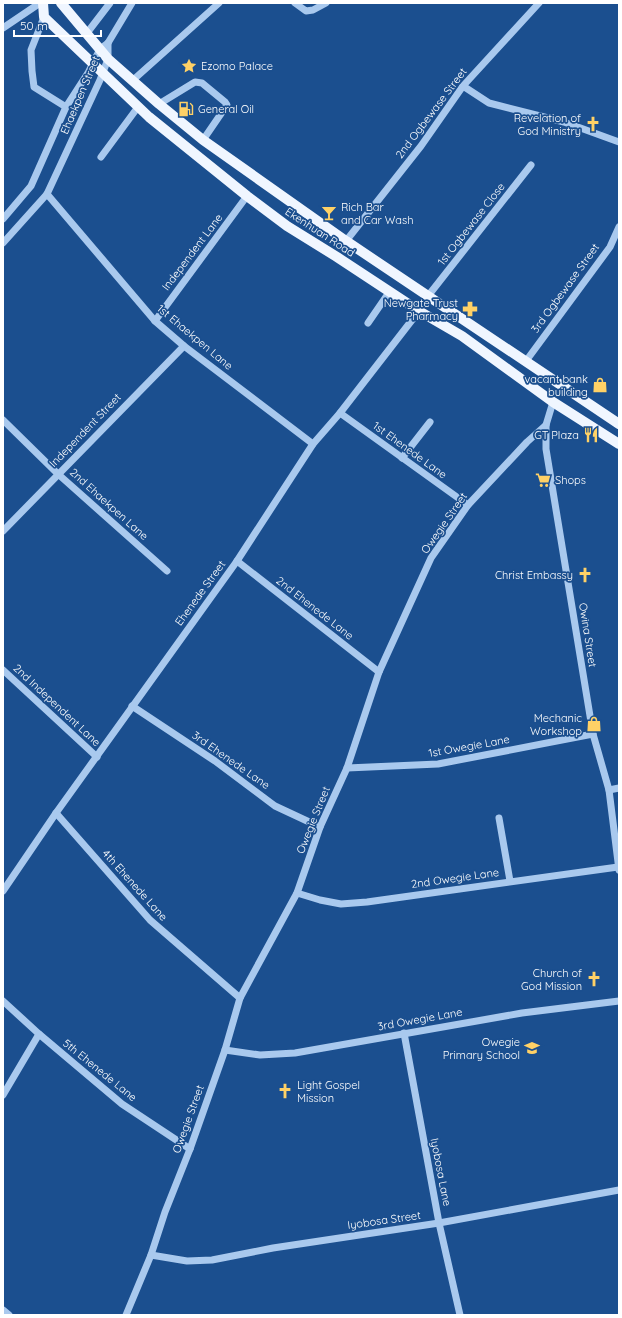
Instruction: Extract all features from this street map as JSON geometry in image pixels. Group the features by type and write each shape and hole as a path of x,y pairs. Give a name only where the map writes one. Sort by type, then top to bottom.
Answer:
{"main road":[{"path":"43,3 44,16"},
{"name":"Ekenhuan Road","path":"61,3 87,33 104,46 108,59 203,140 346,241 619,424"},
{"name":"Ekenhuan Road","path":"44,16 138,108 247,196 287,226 419,311 462,336 553,402 619,444"}],"street":[{"path":"3,28 40,3"},
{"path":"87,33 110,3"},
{"name":"Ehaekpen Street","path":"3,219 31,186 66,107 132,3"},
{"path":"132,81 219,3"},
{"path":"295,3 306,11 313,10 326,3"},
{"name":"2nd Ogbewase Street","path":"346,241 421,146 463,86 539,3"},
{"path":"44,16 31,50 34,87 66,107"},
{"name":"Ehaekpen Street","path":"3,243 47,194 108,59"},
{"path":"159,104 194,82 202,83 227,105 203,140"},
{"path":"463,86 489,104 564,122 619,142"},
{"path":"101,156 138,108"},
{"name":"1st Ogbewase Close","path":"428,296 531,165"},
{"name":"1st Ehaekpen Lane","path":"47,194 155,321 184,346 312,444"},
{"name":"Independent Lane","path":"155,321 247,196"},
{"name":"3rd Ogbewase Street","path":"526,361 610,247 619,227"},
{"path":"368,323 390,291"},
{"name":"Ehenede Street","path":"3,891 56,813 237,561 312,444 340,412 419,311"},
{"name":"Independent Street","path":"3,531 184,346"},
{"name":"Owina Street","path":"553,402 546,425 546,449 593,734 609,790 619,869"},
{"name":"1st Ehenede Lane","path":"340,412 468,505"},
{"name":"2nd Ehaekpen Lane","path":"3,420 58,474 168,571"},
{"path":"402,458 430,422"},
{"name":"Owegie Street","path":"126,1315 151,1255 165,1212 190,1149 225,1050 240,998 297,893 320,827 348,768 379,672 431,558 468,505 527,442 546,425"},
{"name":"2nd Ehenede Lane","path":"237,561 379,672"},
{"name":"2nd Independent Lane","path":"3,670 97,757"},
{"name":"3rd Ehenede Lane","path":"132,706 215,761 275,806 320,827"},
{"name":"1st Owegie Lane","path":"348,768 438,764 593,734"},
{"path":"609,790 619,788"},
{"name":"4th Ehenede Lane","path":"56,813 150,920 240,998"},
{"path":"500,818 510,881"},
{"name":"2nd Owegie Lane","path":"297,893 320,900 341,904 367,902 510,881 619,869"},
{"name":"5th Ehenede Lane","path":"3,1001 39,1034 122,1104 190,1149"},
{"name":"3rd Owegie Lane","path":"225,1050 260,1055 295,1053 522,1013 619,1001"},
{"name":"Iyobosa Lane","path":"404,1033 439,1223 460,1315"},
{"path":"3,1095 39,1034"},
{"name":"Iyobosa Street","path":"151,1255 187,1261 212,1260 273,1248 439,1223 619,1190"},
{"path":"3,1310 9,1315"}],"place":[{"name":"Ezomo Palace","path":"189,66"},
{"name":"General Oil","path":"186,109"},
{"name":"Revelation of God Ministry","path":"593,124"},
{"name":"Rich Bar and Car Wash","path":"329,213"},
{"name":"Newgate Trust Pharmacy","path":"470,309"},
{"name":"vacant bank building","path":"600,385"},
{"name":"GT Plaza","path":"591,435"},
{"name":"Shops","path":"543,480"},
{"name":"Christ Embassy","path":"585,575"},
{"name":"Mechanic Workshop","path":"594,724"},
{"name":"Church of God Mission","path":"594,979"},
{"name":"Owegie Primary School","path":"532,1048"},
{"name":"Light Gospel Mission","path":"285,1091"}]}
